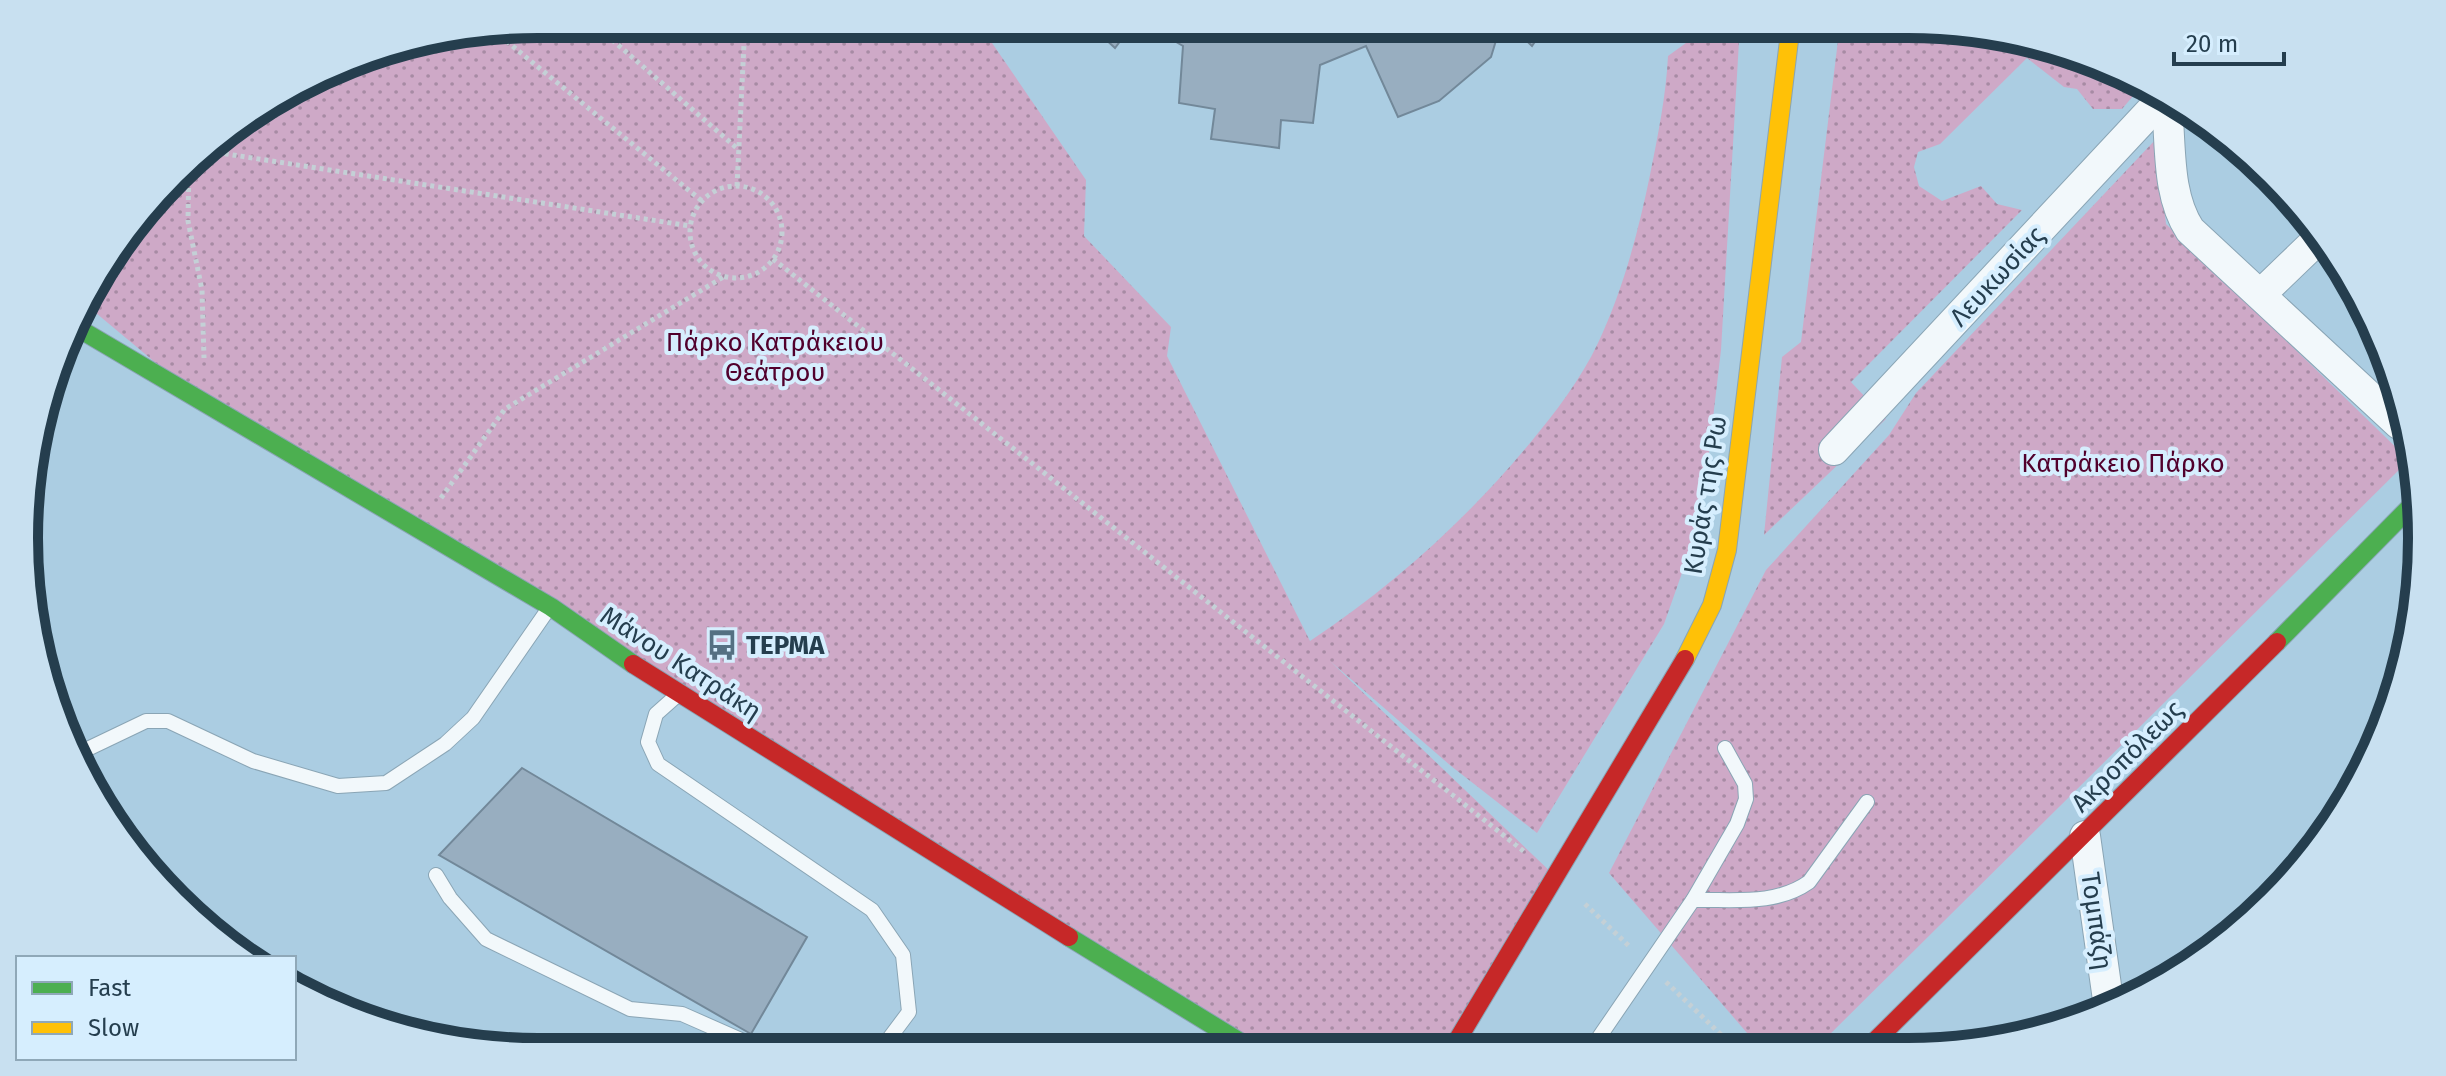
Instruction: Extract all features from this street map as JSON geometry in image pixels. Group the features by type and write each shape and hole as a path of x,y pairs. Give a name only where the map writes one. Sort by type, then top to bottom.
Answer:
{"street":[{"name":"Κυράς της Ρω","path":"1459,1038 1692,647 1712,605 1722,571 1739,464 1789,38"},
{"name":"Λευκωσίας","path":"1834,450 2157,104"},
{"path":"2168,111 2179,212 2190,230 2262,293 2393,418"},
{"path":"2262,293 2313,244"},
{"name":"Μάνου Κατράκη","path":"83,331 551,607 677,695 1234,1038"},
{"name":"Ακροπόλεως","path":"1878,1038 2085,836 2407,510"},
{"name":"Τομπάζη","path":"2085,836 2107,996"}],"lane":[{"path":"86,750 146,721 168,721 253,761 338,786 386,783 445,744 473,718 551,607"},
{"path":"677,695 656,714 648,742 658,764 872,910 903,955 909,1012 890,1038"},
{"path":"1599,1038 1693,900 1737,824 1746,799 1738,767 1725,748"},
{"path":"1693,900 1778,898 1796,891 1809,882 1867,802"},
{"path":"436,875 450,898 486,939 630,1009 682,1014 736,1038"}],"path":[{"path":"610,38 739,150"},
{"path":"737,186 744,38"},
{"path":"504,39 702,201"},
{"path":"219,153 690,226"},
{"path":"189,180 188,221 202,290 205,404"},
{"path":"737,186 762,194 773,204 783,232 773,259 749,276 725,276 705,265 695,253 690,226 702,201 721,189 737,186"},
{"path":"773,259 1555,876"},
{"path":"418,530 505,409 725,276"}],"green space":[{"name":"Πάρκο Κατράκειου Θεάτρου","path":"989,38 1086,180 1084,236 1171,327 1167,356 1310,641 1371,597 1454,525 1505,472 1567,395 1598,343 1629,261 1656,145 1668,56 1693,38 1739,38 1721,350 1706,478 1695,536 1664,624 1537,833 1451,766 1330,661 1555,876 1459,1038 1236,1038 205,404 93,311 122,260 184,184 260,122 317,90 347,76 409,55 505,39"},
{"path":"1838,38 1941,39 2006,48 2069,65 2135,93 2122,109 2093,109 2077,89 2064,87 2027,58 1940,144 1918,152 1914,167 1919,186 1942,201 1981,186 1997,204 2022,210 1851,382 1886,419 1764,535 1782,357 1801,342"},
{"name":"Κατράκειο Πάρκο","path":"2157,138 2166,224 2400,451 2403,466 1826,1038 1751,1038 1609,873 1766,570 1889,435 1916,393"}],"building":[{"path":"1104,38 1122,38 1115,48"},
{"path":"1169,38 1497,38 1491,57 1439,101 1398,117 1366,46 1320,65 1313,123 1281,120 1279,148 1211,139 1215,109 1179,103 1183,46"},
{"path":"1524,38 1537,38 1532,46"},
{"path":"522,768 807,937 751,1034 439,855"}],"traffic: fast":[{"path":"83,331 551,607 633,664"},
{"path":"2277,642 2407,510"},
{"path":"1069,937 1233,1038"}],"traffic: slow":[{"path":"1685,659 1712,605 1727,550 1789,38"}],"traffic: jam":[{"path":"1878,1038 2277,642"},
{"path":"1459,1038 1685,659"},
{"path":"633,664 1069,937"}],"place":[{"name":"ΤΕΡΜΑ","path":"722,645"}]}
